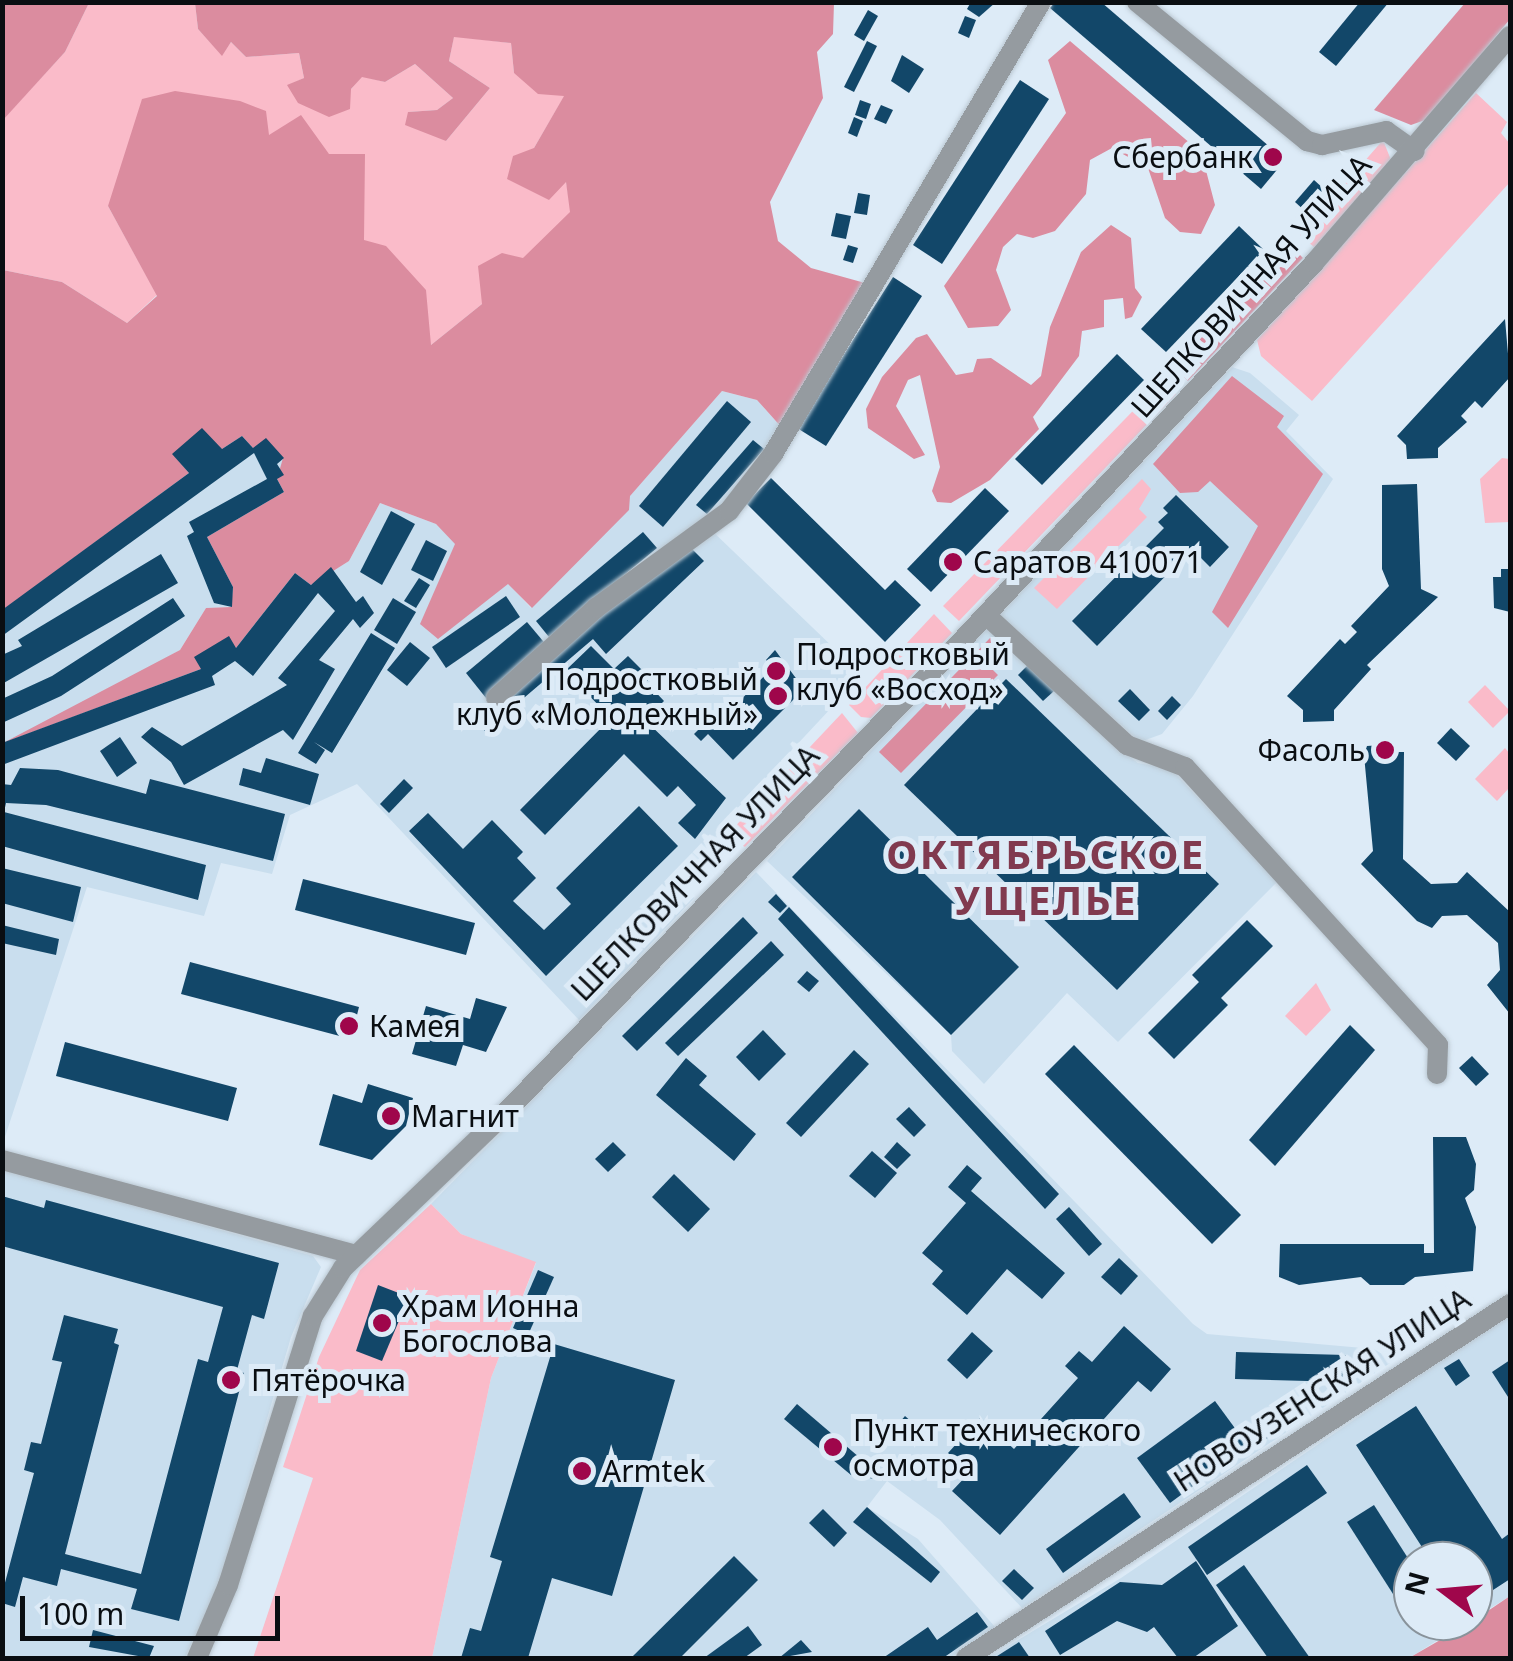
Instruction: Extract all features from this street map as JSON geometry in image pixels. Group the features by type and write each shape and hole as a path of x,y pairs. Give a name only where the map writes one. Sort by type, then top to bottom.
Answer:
{"street":[{"path":"496,698 596,608 729,511 773,454 1042,2"},
{"path":"1137,2 1307,140 1322,145 1386,131 1415,151"},
{"name":"ШЕЛКОВИЧНАЯ УЛИЦА","path":"197,1658 228,1586 312,1316 357,1255 504,1114 986,615 1415,151 1510,36"},
{"path":"986,615 1128,745 1186,767 1438,1045 1437,1074"},
{"path":"2,1160 357,1255"},
{"name":"НОВОУЗЕНСКАЯ УЛИЦА","path":"966,1658 1510,1304"}],"shaded area":[{"path":"3,2 89,3 65,52 3,120"},
{"path":"89,3 195,3 198,29 222,55 231,42 246,57 299,53 304,78 287,86 351,89 362,76 385,82 415,64 453,98 437,110 408,112 446,141 490,88 449,61 454,36 511,43 514,73 565,95 534,148 566,181 571,212 482,304 431,345 364,241 364,154 329,154 268,135 108,206 157,295 127,323 62,282 3,270 2,120 65,52"},
{"path":"195,3 834,3 833,34 817,52 823,98 770,202 778,241 811,268 865,283 783,429 757,400 722,391 630,496 629,510 532,608 508,584 438,639 420,624 455,544 436,524 380,503 349,561 311,585 295,573 236,648 201,669 3,743 180,650 206,608 231,607 233,587 207,537 284,492 277,479 283,458 253,448 242,436 222,449 173,454 189,473 3,610 3,270 62,282 127,323 157,296 108,206 142,99 175,91 240,101 266,111 269,135 301,115 329,154 365,154 364,240 386,246 426,290 431,345 482,304 478,266 502,253 523,258 570,212 566,182 549,200 507,179 513,156 534,148 564,96 538,94 514,73 511,43 454,37 449,61 490,88 446,141 405,125 408,112 437,110 453,98 415,64 385,82 362,77 351,89 350,109 329,117 298,103 287,85 304,78 299,53 246,57 231,42 222,56 198,29"},
{"path":"1465,3 1510,3 1510,19 1428,119 1411,125 1374,110"},
{"path":"1070,41 1191,144 1203,159 1215,205 1201,234 1180,232 1165,218 1148,168 1112,148 1090,160 1086,194 1055,231 1033,238 1017,234 1003,247 996,270 1011,310 998,326 968,328 944,286 1066,113 1048,60"},
{"path":"1476,93 1507,122 1501,133 1510,144 1510,182 1312,401 1261,356 1257,340"},
{"path":"1383,140 1391,160 1314,247 1300,235 1308,225 1299,217 1324,189 1335,195"},
{"path":"1111,225 1131,238 1135,288 1142,297 1132,317 1125,319 1123,298 1104,300 1104,327 1082,331 1079,356 1033,417 1039,429 990,480 951,503 937,502 932,491 940,467 920,375 908,380 896,406 925,455 914,459 868,428 866,409 882,377 916,338 927,334 956,375 973,372 977,359 991,358 1031,385 1041,376 1050,327 1081,252"},
{"path":"1289,244 1303,258 1188,381 1174,367"},
{"path":"1232,367 1250,373 1299,415 1286,431 1333,479 1193,696 1162,734 1140,742 999,616"},
{"path":"1232,376 1284,416 1277,427 1323,474 1228,628 1212,612 1258,526 1210,481 1198,492 1180,493 1153,464"},
{"path":"1162,381 1176,394 959,621 943,606"},
{"path":"722,391 757,400 783,429 708,527 862,675 719,828 726,836 680,883 694,898 579,1020 357,784 290,815 272,874 221,863 204,916 87,887 2,1146 2,610 188,473 172,454 202,428 242,436 284,458 284,492 233,587 232,607 206,608 180,650 118,687 200,669 295,573 311,585 349,561 380,503 436,524 456,544 421,624 438,638 508,583 531,608"},
{"path":"1502,458 1510,459 1510,522 1485,523 1480,479"},
{"path":"1142,479 1151,489 1139,509 1147,517 1057,609 1034,588"},
{"path":"934,614 952,633 871,718 861,717 849,705"},
{"path":"987,628 1115,746 1138,763 1171,769 1277,882 1118,1042 1067,993 984,1084 952,1051 951,1035 767,861"},
{"path":"991,637 1008,653 992,669 998,675 901,773 879,752"},
{"path":"1485,685 1510,711 1493,728 1468,702"},
{"path":"842,713 858,733 745,847 726,836"},
{"path":"1505,748 1510,754 1510,787 1497,801 1475,779"},
{"path":"756,872 1193,1324 1207,1334 1374,1349 1393,1361 1022,1608 940,1520 887,1481 867,1507 918,1539 995,1627 950,1658 432,1658 491,1378 536,1263 461,1234 431,1204"},
{"path":"1316,983 1331,1010 1306,1036 1285,1016"},
{"path":"2,1169 313,1256 321,1267 291,1337 219,1583 185,1658 3,1658"},
{"path":"431,1204 461,1234 536,1262 491,1378 432,1658 253,1658 313,1478 283,1467 319,1357 360,1270"},
{"path":"1510,1314 1510,1596 1493,1607 1493,1541 1393,1541 1393,1641 1437,1641 1409,1658 988,1658 1121,1578"},
{"path":"1510,1596 1510,1658 1409,1658 1438,1641 1493,1641 1493,1607"}],"building":[{"path":"971,2 996,2 979,17 967,9"},
{"path":"1055,2 1101,2 1285,160 1261,189 1050,8"},
{"path":"1360,2 1389,2 1336,66 1319,52"},
{"path":"868,10 878,16 864,41 854,35"},
{"path":"965,16 976,20 969,38 958,33"},
{"path":"867,41 877,46 854,92 844,87"},
{"path":"902,55 924,69 909,93 891,81"},
{"path":"1020,80 1049,99 942,264 913,245"},
{"path":"860,100 871,104 866,119 855,115"},
{"path":"881,105 893,110 886,124 874,119"},
{"path":"854,117 863,121 857,137 848,133"},
{"path":"1314,180 1324,189 1305,211 1295,202"},
{"path":"858,193 870,195 867,215 854,213"},
{"path":"836,213 851,216 846,239 831,236"},
{"path":"1239,226 1264,250 1166,352 1141,329"},
{"path":"848,245 858,248 853,263 843,260"},
{"path":"893,277 922,296 826,446 797,428"},
{"path":"1505,319 1510,377 1482,408 1475,401 1461,416 1467,422 1438,448 1438,458 1407,459 1406,445 1397,436"},
{"path":"1117,354 1144,380 1042,485 1015,459"},
{"path":"727,401 751,422 663,527 639,506"},
{"path":"202,428 222,449 242,436 253,448 266,438 284,458 277,464 284,475 277,479 284,492 207,537 233,587 232,607 214,603 187,536 194,532 189,522 267,479 254,453 2,636 2,610 189,473 172,454"},
{"path":"753,440 764,449 707,514 696,505"},
{"path":"771,478 885,590 895,580 921,605 885,642 746,503"},
{"path":"1417,484 1421,589 1438,597 1367,665 1371,669 1334,710 1334,721 1303,722 1303,710 1287,696 1340,639 1345,644 1357,632 1351,626 1389,586 1382,569 1382,485"},
{"path":"985,488 1009,511 931,592 907,569"},
{"path":"1176,495 1229,547 1210,567 1192,549 1097,646 1072,621 1164,528 1158,522 1168,513 1163,508"},
{"path":"391,511 415,524 382,585 360,572"},
{"path":"643,532 657,548 549,637 536,621"},
{"path":"426,540 447,551 433,581 411,570"},
{"path":"685,542 704,561 606,654 593,639 485,731 475,720"},
{"path":"161,554 178,583 2,684 2,655 22,646 18,640"},
{"path":"331,567 356,602 363,596 374,613 360,628 353,619 319,660 335,669 293,740 283,730 184,785 171,762 141,737 152,727 182,746 287,685 278,678 335,611 318,593 253,676 235,661 212,676 215,685 2,765 2,743 201,669 194,657 229,636 236,648 295,573 311,585"},
{"path":"1501,569 1510,569 1510,612 1494,608 1493,577 1501,577"},
{"path":"419,578 430,585 416,608 404,601"},
{"path":"506,596 520,617 446,668 432,647"},
{"path":"173,598 185,616 61,696 2,723 2,699 52,676"},
{"path":"393,598 416,612 397,644 374,630"},
{"path":"527,622 548,647 486,698 466,673"},
{"path":"371,633 395,648 332,753 314,742 325,750 316,764 298,753"},
{"path":"410,642 430,658 407,686 387,670"},
{"path":"591,646 614,669 628,656 650,678 646,682 664,701 645,720 726,798 695,839 678,823 696,805 678,786 667,797 624,754 545,835 520,810 611,718 565,671"},
{"path":"775,650 804,689 733,760 708,734 701,741 694,734 707,721 713,728 773,667 766,660"},
{"path":"1028,665 1054,691 1043,701 1018,675"},
{"path":"1006,679 1219,884 1117,990 904,785"},
{"path":"1130,689 1150,710 1139,721 1118,701"},
{"path":"1172,696 1181,705 1167,720 1158,711"},
{"path":"1451,728 1470,746 1456,761 1437,743"},
{"path":"120,737 137,763 117,777 100,751"},
{"path":"1397,744 1397,752 1404,752 1403,859 1431,884 1457,883 1467,872 1510,912 1510,1014 1487,985 1500,970 1498,943 1467,915 1442,916 1432,928 1417,921 1361,864 1373,851 1364,755 1367,746"},
{"path":"266,758 319,774 310,805 239,785 243,768 261,773"},
{"path":"20,768 58,770 146,794 150,779 285,814 273,861 46,805 6,803 4,812 206,865 198,900 2,846 2,784 11,785"},
{"path":"404,779 413,788 389,813 380,804"},
{"path":"639,806 678,846 546,976 409,831 428,813 463,849 492,820 523,852 517,858 536,878 513,901 544,930 571,904 556,888"},
{"path":"859,809 1019,967 951,1035 792,877"},
{"path":"2,868 81,887 73,922 2,903"},
{"path":"303,879 475,923 466,955 295,910"},
{"path":"776,894 787,906 780,913 768,902"},
{"path":"789,907 1059,1194 1045,1209 778,919"},
{"path":"743,917 758,933 637,1051 622,1036"},
{"path":"1247,920 1273,946 1221,998 1228,1005 1174,1059 1148,1033 1199,982 1192,975"},
{"path":"2,925 59,939 56,955 2,943"},
{"path":"771,941 784,955 678,1056 665,1043"},
{"path":"190,962 359,1007 351,1039 181,994"},
{"path":"807,971 819,981 809,992 797,982"},
{"path":"476,998 507,1007 486,1052 463,1045 456,1066 412,1054 426,1006 470,1019"},
{"path":"1350,1025 1375,1050 1275,1166 1249,1140"},
{"path":"763,1030 786,1054 759,1081 736,1057"},
{"path":"65,1042 237,1088 228,1121 56,1076"},
{"path":"1074,1045 1241,1215 1212,1244 1045,1074"},
{"path":"854,1050 869,1064 801,1137 786,1123"},
{"path":"1472,1056 1489,1074 1476,1086 1459,1068"},
{"path":"686,1058 707,1076 699,1085 756,1134 734,1161 656,1095"},
{"path":"368,1084 413,1098 406,1126 372,1160 319,1145 333,1094 362,1103"},
{"path":"909,1107 926,1125 914,1137 896,1119"},
{"path":"1433,1137 1466,1137 1476,1164 1474,1190 1465,1198 1476,1227 1473,1271 1415,1277 1404,1285 1370,1285 1361,1277 1299,1285 1279,1277 1280,1244 1424,1244 1424,1253 1434,1253"},
{"path":"613,1142 626,1155 608,1172 595,1159"},
{"path":"897,1142 911,1155 897,1169 884,1157"},
{"path":"872,1151 897,1173 875,1198 849,1176"},
{"path":"967,1165 982,1178 971,1191 1065,1273 1042,1299 1007,1269 967,1315 932,1284 943,1271 922,1253 966,1203 948,1187"},
{"path":"674,1174 710,1209 688,1232 652,1197"},
{"path":"2,1196 44,1208 46,1200 279,1263 264,1319 252,1315 237,1370 244,1373 179,1621 131,1609 137,1589 61,1569 57,1586 23,1577 15,1607 2,1603 2,1594 34,1473 24,1470 31,1442 41,1444 62,1362 52,1360 64,1315 118,1329 114,1343 119,1345 65,1554 141,1574 198,1359 208,1362 223,1307 2,1246"},
{"path":"1069,1207 1102,1244 1089,1256 1056,1219"},
{"path":"1119,1258 1138,1276 1121,1295 1101,1277"},
{"path":"538,1270 554,1277 528,1335 513,1328"},
{"name":"Храм Ионна Богослова","path":"378,1285 409,1297 382,1361 356,1351"},
{"path":"1124,1326 1171,1369 1151,1392 1138,1381 1000,1535 952,1491 970,1472 948,1453 980,1418 1014,1449 1078,1378 1065,1366 1079,1351 1092,1362"},
{"path":"972,1332 993,1351 967,1379 947,1360"},
{"path":"554,1344 675,1380 612,1596 552,1578 528,1658 461,1658 470,1628 481,1631 502,1561 490,1557"},
{"path":"1236,1352 1346,1355 1346,1382 1235,1379"},
{"path":"1459,1359 1470,1376 1456,1386 1444,1368"},
{"path":"1510,1360 1510,1400 1492,1372"},
{"path":"1215,1401 1248,1446 1170,1503 1137,1458"},
{"name":"Пункт технического осмотра","path":"797,1404 887,1481 851,1475 784,1419"},
{"path":"1416,1406 1502,1539 1510,1533 1510,1579 1493,1590 1493,1541 1418,1541 1356,1445"},
{"path":"905,1416 922,1431 911,1445 893,1430"},
{"path":"1262,1421 1272,1435 1262,1442 1252,1428"},
{"path":"1307,1465 1327,1493 1207,1575 1188,1547"},
{"path":"1124,1493 1141,1517 1063,1573 1046,1549"},
{"path":"1374,1505 1397,1541 1393,1541 1393,1594 1347,1522"},
{"path":"867,1507 940,1572 931,1583 853,1522"},
{"path":"823,1509 847,1533 834,1547 809,1523"},
{"path":"734,1556 758,1580 680,1658 631,1658"},
{"path":"1196,1561 1238,1626 1193,1658 1178,1658 1154,1627 1147,1632 1117,1621 1060,1655 1045,1631 1120,1582 1162,1585"},
{"path":"1244,1565 1310,1658 1268,1658 1216,1585"},
{"path":"1014,1569 1034,1588 1022,1600 1002,1581"},
{"path":"977,1612 988,1627 943,1658 883,1658 928,1627 937,1640"},
{"path":"748,1626 762,1645 744,1658 704,1658"},
{"path":"93,1630 154,1646 149,1658 89,1647"},
{"path":"801,1640 812,1652 779,1658"},
{"path":"1019,1642 1030,1658 994,1658"}],"place":[{"name":"Сбербанк","path":"1273,157"},
{"name":"Саратов 410071","path":"953,562"},
{"name":"Подростковый клуб «Восход»","path":"776,671"},
{"name":"Подростковый клуб «Молодежный»","path":"778,696"},
{"name":"Фасоль","path":"1385,750"},
{"name":"Камея","path":"349,1026"},
{"name":"Магнит","path":"391,1116"},
{"name":"Храм Ионна Богослова","path":"382,1323"},
{"name":"Пятёрочка","path":"231,1380"},
{"name":"Пункт технического осмотра","path":"833,1447"},
{"name":"Armtek","path":"582,1471"}],"district":[{"name":"ОКТЯБРЬСКОЕ УЩЕЛЬЕ","path":"1046,877"}]}
